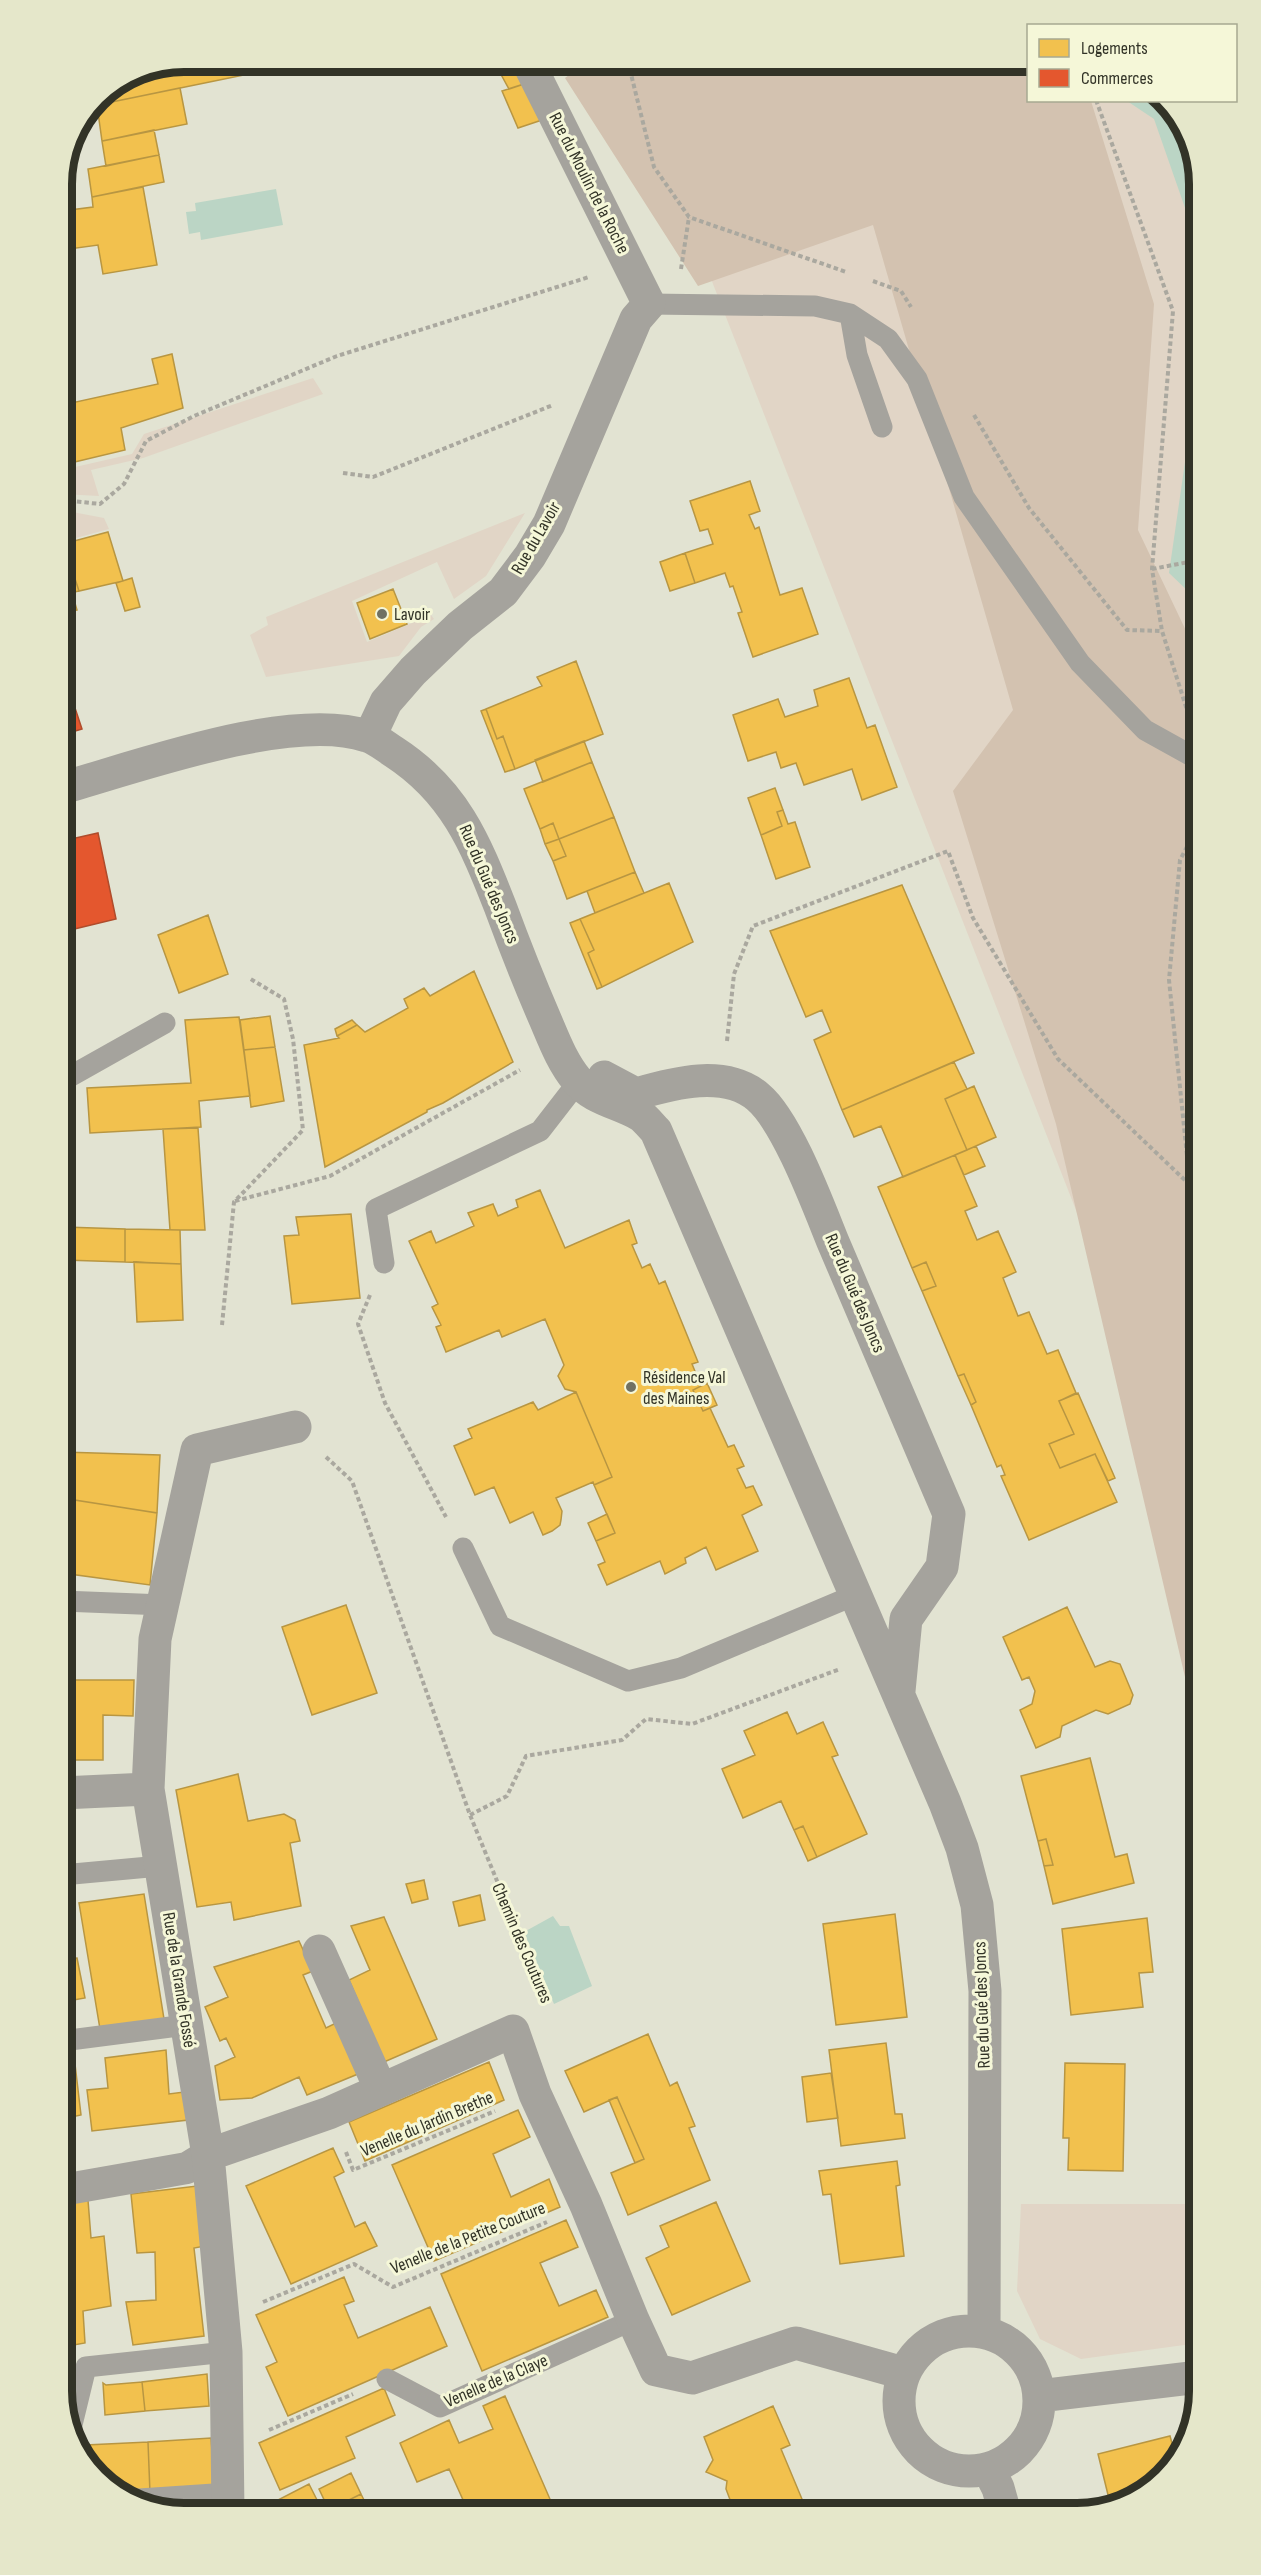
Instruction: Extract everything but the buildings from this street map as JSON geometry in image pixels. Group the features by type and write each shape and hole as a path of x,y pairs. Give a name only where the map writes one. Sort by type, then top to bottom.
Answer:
{"street":[{"name":"Rue du Moulin de la Roche","path":"533,72 629,263 662,304"},
{"name":"Rue du Lavoir","path":"370,736 386,702 413,671 460,626 503,592 530,556 549,524 636,319 662,304"},
{"name":"Rue du Gué des Joncs","path":"72,785 254,736 316,730 348,731 370,736 411,763 435,785 459,815 475,843 526,976 570,1069 600,1097 641,1115 656,1131 949,1812 977,1905 985,1991 984,2331"},
{"name":"Rue du Gué des Joncs","path":"570,1069 636,1094 671,1084 723,1081 758,1096 778,1120 811,1188 949,1514 942,1566 906,1619 898,1693"},
{"name":"Rue de la Grande Fossé","path":"229,2503 224,2318 208,2155 148,1789 155,1639 197,1450 295,1427"},
{"path":"72,1793 148,1789"},
{"path":"319,1951 381,2090"},
{"path":"72,2188 188,2168 208,2155 329,2113 513,2031 535,2094 586,2205 656,2370 692,2378 796,2343 903,2373"},
{"path":"984,2331 1011,2344 1031,2367 1039,2396 1035,2427 1016,2454 989,2469 949,2470 915,2448 898,2412 903,2373 936,2337 984,2331"},
{"path":"1039,2396 1189,2378"},
{"path":"989,2469 1002,2503"}],"lane":[{"path":"662,304 815,306 850,314 888,339 917,379 964,497 1080,663 1145,730 1189,754"},
{"path":"850,314 857,355 882,427"},
{"path":"72,1075 165,1023"},
{"path":"384,1263 376,1209 540,1131 570,1069"},
{"path":"463,1548 500,1626 628,1681 681,1668 855,1595"},
{"path":"72,1601 164,1605"},
{"path":"72,1874 160,1866"},
{"path":"72,2040 186,2025"},
{"name":"Venelle de la Claye","path":"387,2379 440,2407 633,2320"},
{"path":"74,2415 86,2367 226,2352"},
{"path":"158,2500 229,2503"}],"path":[{"path":"1097,102 1173,311 1152,569 1161,631 1189,716"},
{"path":"662,304 689,217"},
{"path":"72,501 100,504 123,484 146,441 194,416 326,360 629,263"},
{"path":"343,473 373,477 609,383"},
{"path":"1152,569 1189,562"},
{"path":"1189,844 1180,860 1169,980 1189,1175"},
{"path":"723,1081 734,974 753,926 948,851 973,918 1058,1059 1189,1184"},
{"path":"222,1325 234,1202 303,1130 292,1039 284,999 249,978"},
{"path":"234,1202 330,1176 535,1061 570,1069"},
{"path":"384,1263 358,1324 385,1403 463,1548"},
{"name":"Chemin des Coutures","path":"295,1427 351,1481 470,1815 551,2013 513,2031"},
{"path":"470,1815 507,1796 526,1756 622,1740 646,1719 692,1724 881,1654"},
{"name":"Venelle du Jardin Brethe","path":"329,2113 353,2170 535,2094"},
{"name":"Venelle de la Petite Couture","path":"224,2318 354,2264 393,2287 549,2221"},
{"path":"229,2447 387,2379"}],"shaded area":[{"path":"573,72 1027,72 1027,102 1091,102 1154,304 1138,530 1189,637 1189,1694 1056,1124 953,791 1013,710 873,225 698,286 565,78"},
{"path":"630,72 1027,72 1027,102 1153,102 1174,128 1183,148 1189,184 1189,1548 1159,1422"},
{"path":"1128,102 1153,102 1174,128 1187,162 1189,219 1154,119"},
{"path":"276,189 283,225 201,240 200,232 189,234 186,212 196,211 195,203"},
{"path":"313,378 323,394 143,458 91,470 99,496 72,495 72,468 132,454 144,434"},
{"path":"1189,458 1189,592 1169,573 1185,462"},
{"path":"72,512 104,518 109,529 76,538"},
{"path":"525,513 486,576 454,599 437,562 352,601 367,642 431,615 434,619 421,627 399,656 266,677 250,635 268,625 266,617"},
{"path":"553,1916 560,1926 569,1926 592,1986 554,2004 524,1932"},
{"path":"1021,2204 1189,2204 1189,2344 1081,2359 1040,2339 1017,2291"}],"place":[{"name":"Lavoir","path":"382,614"},
{"name":"Résidence Val des Maines","path":"631,1387"}]}
